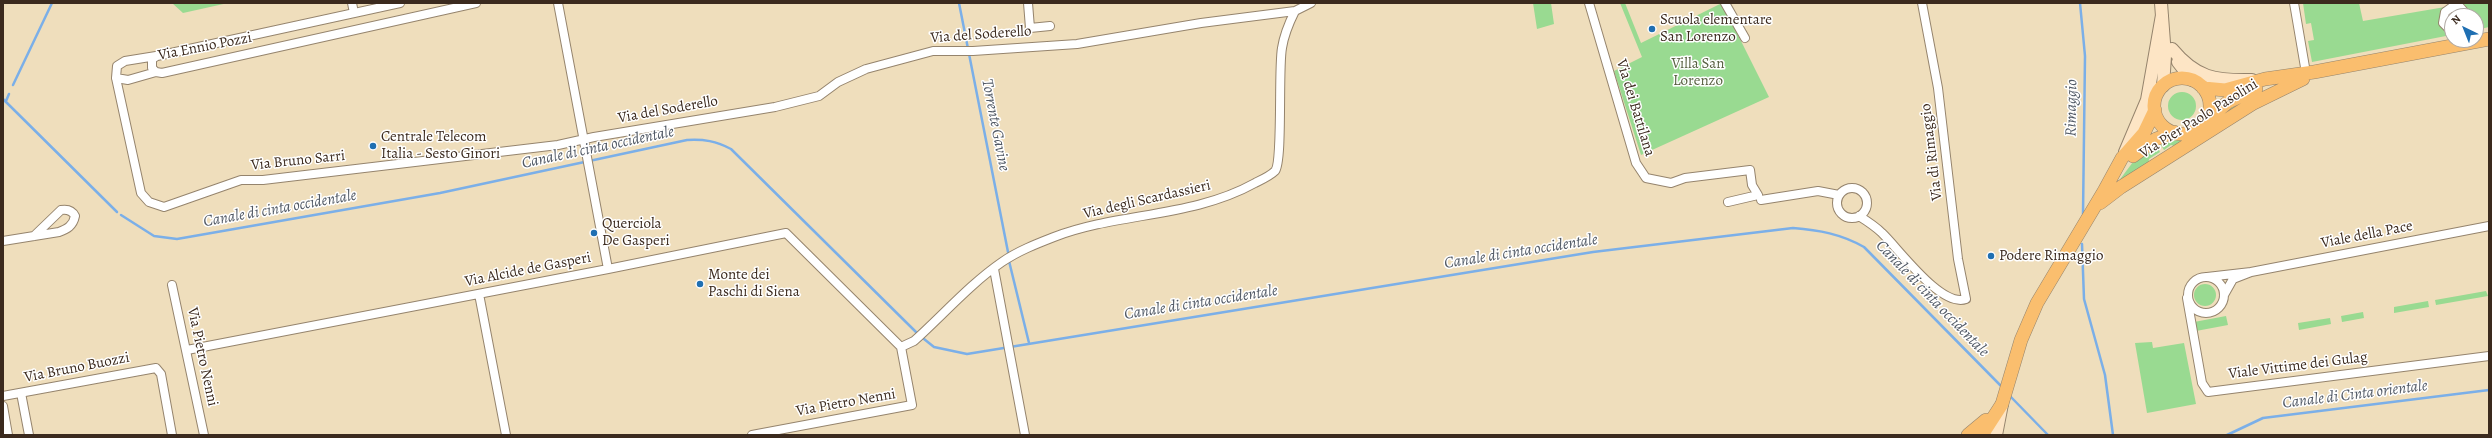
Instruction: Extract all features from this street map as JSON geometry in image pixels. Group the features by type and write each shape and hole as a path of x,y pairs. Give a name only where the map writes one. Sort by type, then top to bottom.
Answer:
{"main road":[{"name":"Via Pier Paolo Pasolini","path":"2203,88 2226,90 2265,79 2327,70 2489,39"},
{"name":"Via Pier Paolo Pasolini","path":"2091,213 2121,187 2252,104 2294,82 2327,70"},
{"name":"Via Pier Paolo Pasolini","path":"2204,122 2228,102 2253,90 2310,73"},
{"path":"1982,435 2003,402 2021,340 2037,303 2122,158 2144,133 2155,110 2156,97 2163,86 2177,79 2192,80 2203,88 2210,105 2204,122 2187,133 2174,132 2163,126 2155,110"},
{"path":"2104,191 2126,162 2143,147 2174,132"},
{"path":"1968,435 2003,402"}],"street":[{"path":"352,3 354,13"},
{"name":"Via Ennio Pozzi","path":"400,3 157,56 151,62 152,68 156,72 162,73 476,3"},
{"path":"558,3 608,269"},
{"path":"1028,3 1030,28 1050,26"},
{"path":"1295,11 1311,3"},
{"name":"Via dei Battilana","path":"1589,3 1636,163 1642,174 1652,181 1671,183 1685,178 1750,170 1752,185 1758,195 1728,202"},
{"path":"1725,3 1745,38"},
{"name":"Via di Rimaggio","path":"1860,216 1881,232 1942,294 1956,301 1966,299 1958,259 1938,88 1922,3"},
{"path":"2294,3 2310,73"},
{"path":"2162,9 2164,32 2163,86"},
{"path":"2122,158 2147,100 2162,9"},
{"name":"Via del Soderello","path":"583,139 775,107 819,96 838,82 866,69 933,50 973,51 1077,44 1201,23 1295,11"},
{"name":"Via degli Scardassieri","path":"901,347 914,341 994,269 1020,251 1055,237 1123,219 1154,215 1197,205 1242,190 1275,171 1279,163 1280,154 1278,106 1281,49 1295,11"},
{"path":"2164,32 2180,66 2192,80"},
{"name":"Via Pier Paolo Pasolini","path":"2172,49 2188,65 2209,78 2222,80 2265,79"},
{"path":"156,72 128,80 116,78 117,66 125,61 157,56"},
{"name":"Via Bruno Sarri","path":"116,78 141,193 148,202 164,207 241,180 263,180 514,151 558,145 583,139"},
{"path":"1852,188 1864,194 1866,208 1860,216 1850,218 1841,213 1837,204 1839,195 1842,191 1852,188"},
{"path":"1761,200 1818,191 1839,195"},
{"path":"3,241 34,236 58,232 68,228 74,220 73,213 65,209 61,210 34,236"},
{"name":"Viale della Pace","path":"2203,277 2251,272 2489,226"},
{"name":"Via Alcide de Gasperi","path":"187,350 608,269 786,233 901,347"},
{"path":"994,269 1025,435"},
{"name":"Viale della Pace","path":"2224,296 2227,287 2233,279 2251,272"},
{"path":"2203,277 2212,278 2219,283 2224,296 2220,307 2208,313 2194,310 2188,298 2188,290 2192,283 2203,277"},
{"name":"Via Pietro Nenni","path":"172,285 204,435"},
{"path":"479,294 506,435"},
{"name":"Viale Vittime dei Gulag","path":"2188,298 2202,383 2208,392 2489,356"},
{"name":"Via Pietro Nenni","path":"752,435 912,405 901,347"},
{"name":"Via Bruno Buozzi","path":"3,396 156,368 161,374 172,435"},
{"path":"21,393 29,435"},
{"path":"1996,435 2003,402"},
{"path":"3,406 8,435"}],"green space":[{"path":"172,3 228,3 183,13"},
{"path":"1533,3 1551,3 1554,24 1537,29"},
{"name":"Villa San Lorenzo","path":"1620,3 1625,3 1641,43 1722,3 1769,97 1641,155 1614,71 1642,57"},
{"path":"2303,3 2359,3 2363,21 2451,6 2449,8 2444,8 2444,36 2312,62 2308,41 2314,40 2311,23 2306,24"},
{"path":"2471,3 2489,3 2489,27 2484,28 2484,8 2463,8 2461,5"},
{"path":"2263,91 2178,147 2171,145 2164,150 2161,145 2197,134 2220,114"},
{"path":"2182,92 2192,96 2196,106 2192,116 2182,120 2172,116 2168,106 2172,96"},
{"path":"2157,146 2160,152 2149,159 2148,167 2115,186 2133,162"},
{"path":"2205,284 2213,287 2216,295 2213,303 2205,306 2197,303 2194,295 2197,287"},
{"path":"2486,291 2488,296 2436,305 2435,300"},
{"path":"2428,301 2429,307 2394,313 2394,307"},
{"path":"2363,312 2364,318 2342,322 2341,316"},
{"path":"2226,316 2228,325 2196,331 2194,322"},
{"path":"2330,318 2331,324 2299,330 2298,323"},
{"path":"2152,342 2153,348 2184,343 2196,404 2147,413 2135,343"}],"waterway":[{"path":"13,85 52,3"},
{"name":"Torrente Gavine","path":"959,3 1008,252"},
{"name":"Rimaggio","path":"2080,3 2085,56 2083,214"},
{"path":"6,101 9,94"},
{"name":"Canale di cinta occidentale","path":"3,99 117,212"},
{"name":"Canale di cinta occidentale","path":"121,215 154,236 177,239 440,193 687,140 704,140 715,142 731,149 917,333"},
{"name":"Canale di cinta occidentale","path":"924,339 934,347 967,354 1593,252 1793,228 1830,233 1864,247 2002,387"},
{"name":"Rimaggio","path":"2082,244 2084,299 2105,375 2113,435"},
{"name":"Torrente Gavine","path":"1009,261 1029,343"},
{"name":"Canale di Cinta orientale","path":"2227,435 2263,418 2489,390"},
{"name":"Canale di cinta occidentale","path":"2009,395 2048,435"}],"place":[{"name":"Scuola elementare San Lorenzo","path":"1652,29"},
{"name":"Centrale Telecom Italia - Sesto Ginori","path":"373,146"},
{"name":"Querciola De Gasperi","path":"594,233"},
{"name":"Podere Rimaggio","path":"1991,256"},
{"name":"Monte dei Paschi di Siena","path":"700,284"}]}
